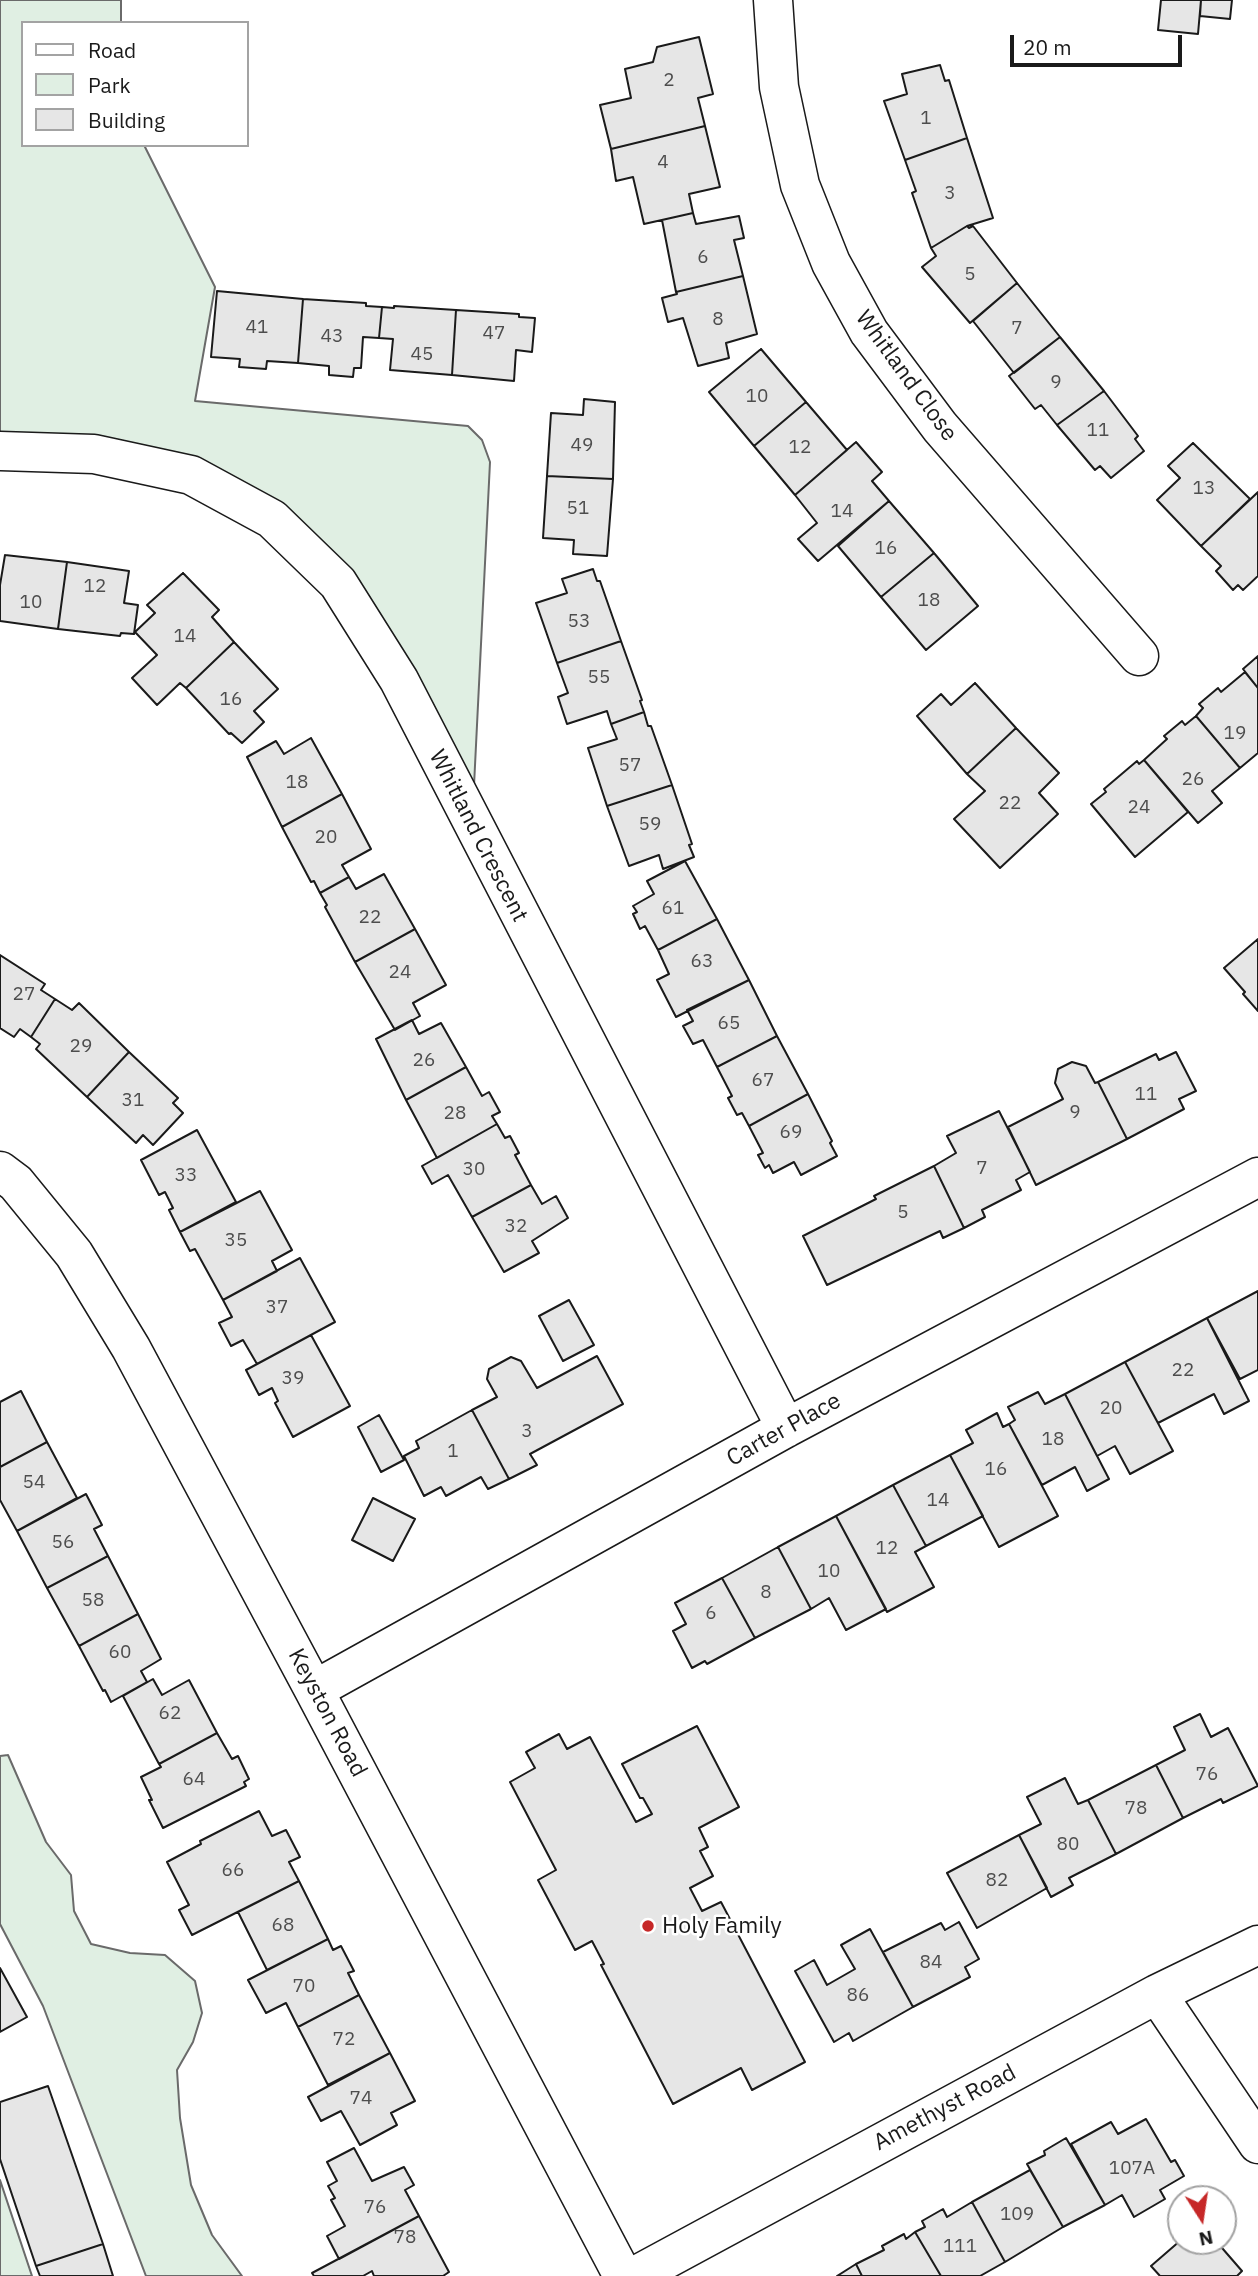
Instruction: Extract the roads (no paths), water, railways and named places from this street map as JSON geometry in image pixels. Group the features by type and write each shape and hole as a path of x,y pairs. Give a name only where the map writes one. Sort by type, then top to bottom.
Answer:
{"street":[{"name":"Whitland Close","path":"773,0 779,87 800,185 831,263 869,332 940,428 1139,656"},
{"name":"Whitland Crescent","path":"0,451 94,454 191,475 272,519 338,583 399,680 786,1428"},
{"name":"Keyston Road","path":"0,1171 16,1182 74,1254 131,1348 623,2276"},
{"name":"Carter Place","path":"314,1690 786,1428 1258,1177"},
{"name":"Amethyst Road","path":"635,2276 1157,1994 1258,1945"},
{"path":"1157,1994 1258,2144"}],"place":[{"name":"Holy Family","path":"648,1926"}]}
